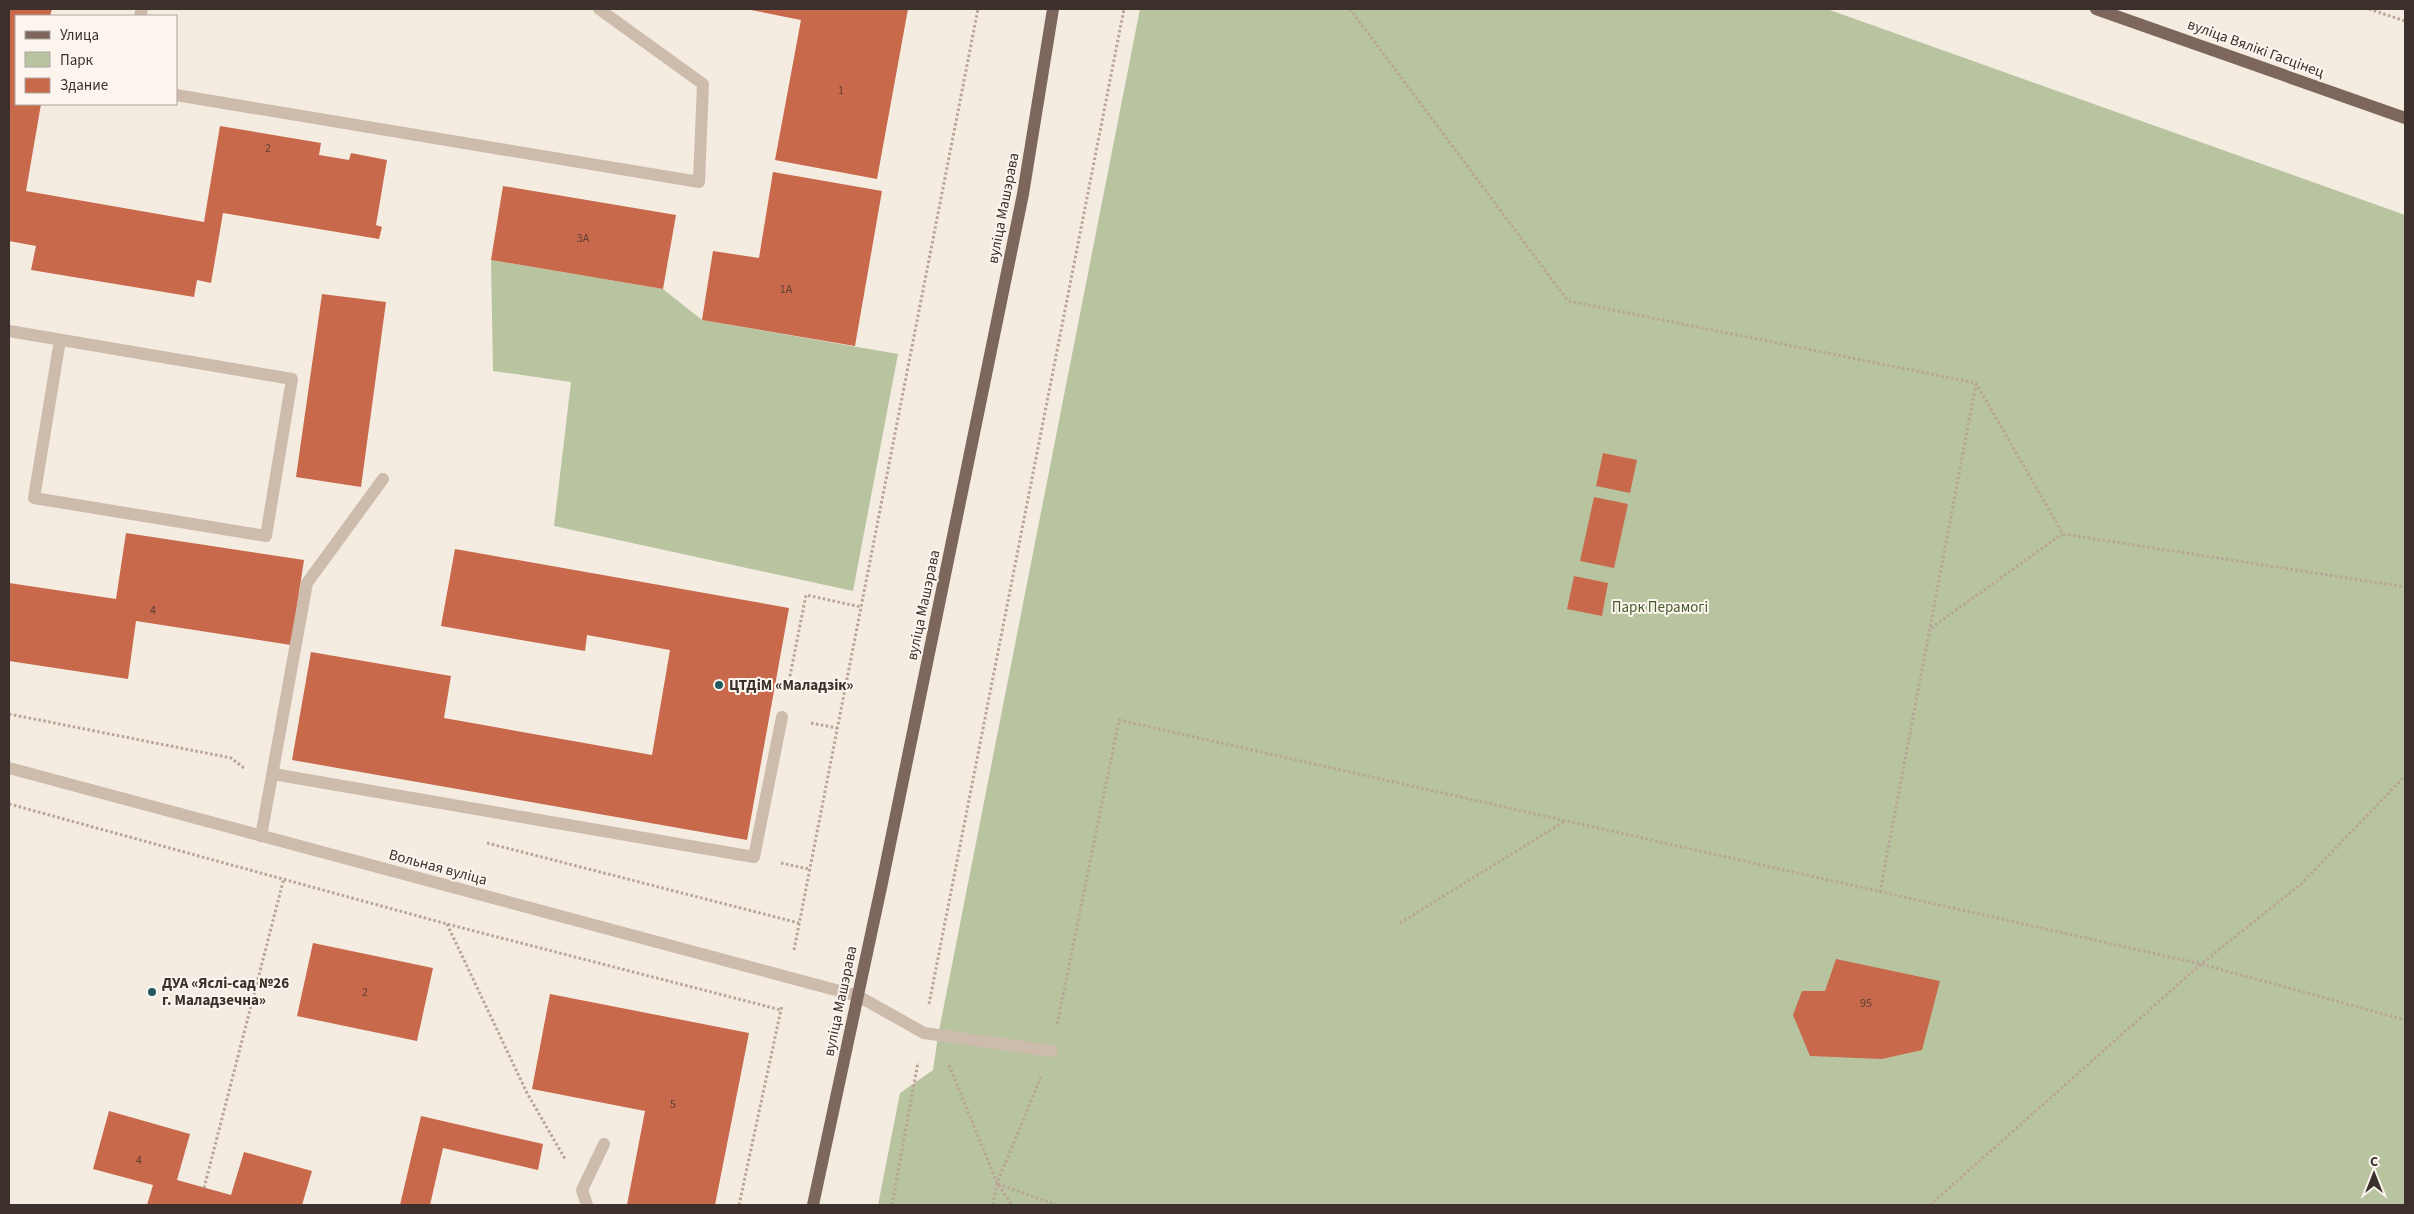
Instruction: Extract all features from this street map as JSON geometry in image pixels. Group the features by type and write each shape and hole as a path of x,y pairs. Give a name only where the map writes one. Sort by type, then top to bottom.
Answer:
{"main road":[{"name":"вуліца Машэрава","path":"813,1205 858,996 1023,194 1053,9"},
{"name":"вуліца Вялікі Гасцінец","path":"2096,9 2405,118"}],"street":[{"path":"178,95 699,182 703,84 599,9"},
{"path":"9,331 292,378 266,536 34,498 60,340"},
{"path":"261,836 307,582 383,479"},
{"path":"272,774 754,857 782,717"},
{"name":"Вольная вуліца","path":"9,768 858,996 924,1033 1052,1051"},
{"path":"587,1205 582,1190 604,1144"}],"path":[{"path":"738,1205 789,978 978,9"},
{"path":"892,1205 1124,9"},
{"path":"1350,9 1568,301 1976,384 2063,534"},
{"path":"2369,9 2405,21"},
{"path":"1880,892 1976,384"},
{"path":"1931,628 2063,534 2405,586"},
{"path":"837,728 782,717 806,595 861,606"},
{"path":"993,1205 998,1183 1052,1051 1119,720 2201,964 2405,1020"},
{"path":"1930,1205 2201,964 2301,884 2405,776"},
{"path":"9,804 447,924 781,1010"},
{"path":"1400,923 1566,820"},
{"path":"204,1188 284,878"},
{"path":"447,924 527,1093 582,1190"},
{"path":"938,1036 998,1183 1012,1205"},
{"path":"998,1183 1057,1205"}],"green space":[{"name":"Парк Перамогі","path":"1140,9 1827,9 2405,215 2405,1205 878,1205 900,1093 933,1070 938,1036"},
{"path":"491,260 663,289 702,320 898,354 853,591 554,526 571,382 493,371"}],"building":[{"path":"9,9 52,9 50,15 15,15 15,105 41,105 26,191 204,222 220,126 321,143 319,155 349,160 351,153 387,160 376,225 382,227 379,239 223,213 211,283 197,280 194,297 31,270 36,246 9,241"},
{"path":"746,9 908,9 877,179 775,160 801,20"},
{"path":"773,172 882,191 855,346 702,320 713,251 759,258"},
{"path":"503,186 676,215 663,289 491,260"},
{"path":"322,294 386,302 361,487 296,477"},
{"path":"1603,453 1637,460 1630,493 1596,486"},
{"path":"1594,497 1628,504 1614,568 1580,561"},
{"path":"126,533 304,560 291,645 136,621 128,679 9,661 9,583 116,599"},
{"name":"ЦТДіМ «Маладзік»","path":"455,549 789,608 747,840 292,760 311,652 451,676 444,718 652,755 670,650 587,635 585,651 441,626"},
{"path":"1574,576 1608,583 1602,616 1567,609"},
{"path":"313,943 433,968 417,1041 297,1016"},
{"path":"1836,959 1940,981 1922,1050 1882,1059 1810,1056 1793,1015 1802,991 1825,991"},
{"path":"550,994 749,1033 715,1205 627,1205 645,1111 532,1089"},
{"path":"109,1111 190,1134 177,1180 231,1195 244,1152 312,1171 302,1205 147,1205 153,1185 93,1169"},
{"path":"421,1116 543,1144 538,1170 443,1148 430,1205 400,1205"}],"place":[{"name":"ЦТДіМ «Маладзік»","path":"719,685"},
{"name":"ДУА «Яслі-сад №26 г. Маладзечна»","path":"152,992"}]}
